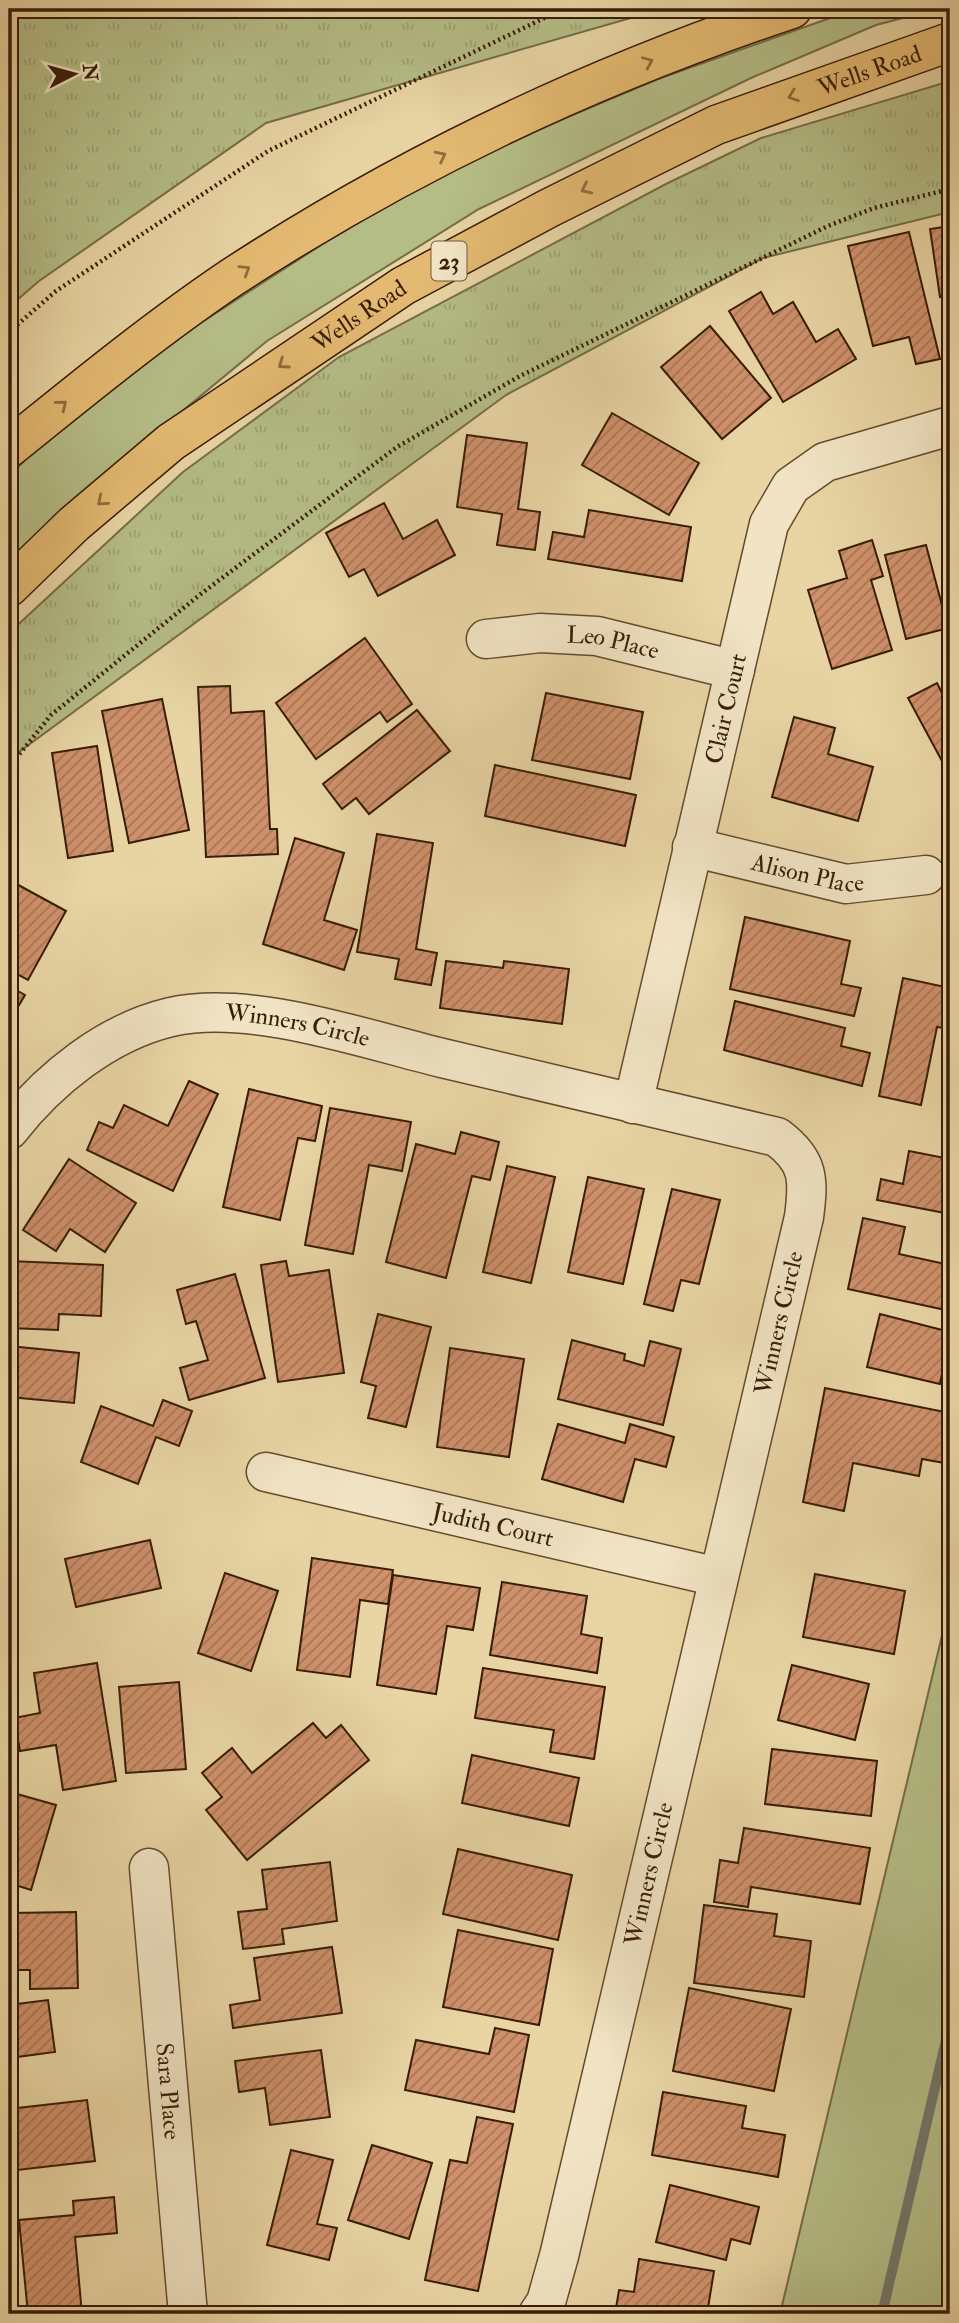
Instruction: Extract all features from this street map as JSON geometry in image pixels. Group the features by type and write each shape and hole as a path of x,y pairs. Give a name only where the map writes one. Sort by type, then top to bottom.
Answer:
{"main road":[{"path":"9,449 102,373 231,279 377,189 519,116 709,36 792,9"},
{"name":"Wells Road","path":"9,587 74,524 171,442 403,286 548,208 716,125 950,42"}],"street":[{"name":"Clair Court","path":"633,1104 769,524 792,486 825,462 950,426"},
{"name":"Leo Place","path":"486,639 540,632 597,636 736,670"},
{"name":"Alison Place","path":"692,847 846,884 926,875"},
{"name":"Winners Circle","path":"9,1130 29,1104 90,1052 130,1031 172,1016 261,1015 777,1137 793,1150 805,1167 807,1191 804,1217 559,2256 546,2302 538,2314"},
{"name":"Judith Court","path":"266,1472 719,1577"},
{"name":"Sara Place","path":"149,1868 188,2314"}],"path":[{"path":"9,332 56,291 268,151 562,9"},
{"path":"9,767 51,715 202,593 397,447 520,376 828,226 874,208 950,189"}],"green space":[{"path":"9,9 662,9 266,123 39,281 9,307"},
{"path":"866,9 937,9 876,25 751,78 479,209 267,341 76,499 9,561 9,476 40,445 182,335 321,245 466,160 658,79 833,17"},
{"path":"950,81 950,212 763,258 506,395 19,752 9,765 9,633 183,472 339,357 666,184 761,138"},
{"path":"950,1602 950,2314 780,2314"}],"building":[{"path":"950,226 950,295 940,297 930,229"},
{"path":"909,232 940,359 916,364 909,337 873,346 848,246"},
{"path":"761,292 773,314 793,302 816,342 838,329 856,359 783,402 729,311"},
{"path":"710,326 771,398 722,439 661,367"},
{"path":"612,413 699,463 669,515 582,465"},
{"path":"467,435 527,443 518,509 540,512 535,550 497,545 502,514 457,507"},
{"path":"384,503 403,539 437,520 455,555 378,596 364,569 349,577 326,533"},
{"path":"589,510 691,527 682,581 548,559 553,532 584,537"},
{"path":"872,540 883,576 871,580 892,650 832,669 808,590 847,578 839,551"},
{"path":"926,545 948,628 906,639 885,555"},
{"path":"365,638 412,704 387,722 380,712 316,759 276,703"},
{"path":"937,683 950,709 950,776 908,698"},
{"path":"230,686 231,713 264,711 270,829 277,829 278,854 206,857 198,687"},
{"path":"546,693 643,712 630,779 532,760"},
{"path":"162,699 189,830 129,843 102,711"},
{"path":"417,710 450,751 369,814 356,798 342,809 323,784"},
{"path":"794,717 835,728 828,754 873,767 858,821 772,797"},
{"path":"97,746 113,851 68,858 52,753"},
{"path":"495,765 636,795 625,846 485,816"},
{"path":"377,834 433,843 416,949 437,953 431,985 395,979 399,959 357,952"},
{"path":"295,838 344,853 324,920 357,930 344,970 263,944"},
{"path":"11,881 66,911 28,980 9,970"},
{"path":"745,917 850,941 841,984 861,988 854,1016 730,989"},
{"path":"446,961 503,968 504,961 569,969 562,1024 440,1008"},
{"path":"903,978 950,988 950,1029 937,1027 921,1105 879,1096"},
{"path":"9,986 25,995 9,1022"},
{"path":"735,1001 845,1028 841,1046 870,1053 862,1086 724,1050"},
{"path":"189,1081 218,1094 173,1191 87,1150 99,1122 113,1128 124,1105 168,1126"},
{"path":"249,1089 322,1106 315,1141 298,1138 280,1220 223,1207"},
{"path":"330,1108 411,1122 402,1171 369,1165 353,1254 305,1245"},
{"path":"461,1132 499,1142 490,1180 472,1176 446,1278 386,1262 416,1144 455,1154"},
{"path":"909,1151 950,1159 950,1214 877,1200 881,1179 903,1184"},
{"path":"69,1159 136,1203 105,1252 70,1229 56,1251 23,1230"},
{"path":"507,1166 555,1177 531,1283 483,1272"},
{"path":"588,1177 644,1189 623,1284 568,1272"},
{"path":"672,1189 720,1200 699,1284 681,1280 673,1311 644,1304"},
{"path":"863,1218 905,1227 899,1254 950,1265 950,1311 848,1289"},
{"path":"9,1261 103,1265 101,1316 59,1314 58,1330 9,1328"},
{"path":"286,1261 289,1276 329,1270 344,1373 278,1382 261,1265"},
{"path":"235,1274 265,1378 189,1400 180,1368 208,1360 196,1321 186,1324 177,1290"},
{"path":"378,1314 431,1327 406,1427 368,1418 376,1386 361,1382"},
{"path":"880,1314 950,1332 940,1384 867,1367"},
{"path":"572,1340 625,1354 624,1360 644,1366 650,1341 681,1349 663,1425 558,1399"},
{"path":"9,1346 79,1353 74,1403 9,1397"},
{"path":"450,1348 524,1359 509,1457 437,1447"},
{"path":"825,1388 950,1413 950,1464 922,1459 919,1476 853,1463 844,1511 803,1502"},
{"path":"163,1400 192,1411 179,1446 156,1437 138,1484 81,1462 101,1406 153,1426"},
{"path":"558,1424 625,1443 630,1424 674,1437 666,1467 635,1459 623,1502 542,1479"},
{"path":"150,1540 161,1588 76,1607 65,1559"},
{"path":"312,1558 393,1570 388,1604 360,1600 350,1677 297,1670"},
{"path":"225,1573 278,1591 251,1671 198,1653"},
{"path":"815,1574 905,1591 894,1654 803,1637"},
{"path":"393,1575 480,1588 473,1630 447,1626 436,1694 377,1685"},
{"path":"502,1582 587,1596 581,1634 602,1638 597,1673 490,1655"},
{"path":"97,1663 116,1781 63,1790 56,1745 20,1751 14,1718 40,1713 34,1673"},
{"path":"792,1665 869,1684 855,1740 778,1720"},
{"path":"483,1668 605,1687 594,1759 550,1752 554,1730 475,1718"},
{"path":"179,1682 186,1769 126,1773 119,1687"},
{"path":"313,1723 326,1738 341,1725 369,1760 247,1860 206,1810 222,1797 202,1773 232,1748 252,1773"},
{"path":"772,1749 877,1761 871,1816 765,1804"},
{"path":"472,1755 579,1778 569,1826 462,1803"},
{"path":"17,1794 56,1805 31,1890 9,1883 9,1821"},
{"path":"744,1828 870,1848 860,1904 751,1887 748,1907 714,1902 720,1860 738,1863"},
{"path":"458,1849 572,1875 558,1940 443,1914"},
{"path":"330,1862 337,1921 282,1929 284,1944 243,1949 238,1912 267,1909 262,1870"},
{"path":"704,1905 777,1914 774,1936 811,1941 804,1997 694,1983"},
{"path":"76,1912 78,1988 30,1989 30,1970 9,1970 9,1913"},
{"path":"458,1930 553,1949 539,2025 443,2007"},
{"path":"332,1947 342,2013 233,2028 230,2005 260,2000 254,1958"},
{"path":"689,1988 791,2009 774,2091 673,2071"},
{"path":"48,2000 55,2052 9,2058 9,2005"},
{"path":"495,2028 529,2035 514,2112 405,2090 416,2040 489,2054"},
{"path":"321,2050 330,2117 270,2125 265,2088 239,2092 235,2061"},
{"path":"663,2092 746,2106 742,2128 785,2135 778,2177 652,2155"},
{"path":"87,2100 95,2161 9,2171 9,2109"},
{"path":"477,2117 513,2124 478,2291 425,2280 450,2160 467,2163"},
{"path":"372,2145 432,2163 409,2239 348,2220"},
{"path":"291,2150 333,2160 317,2224 337,2228 329,2260 267,2245"},
{"path":"670,2185 759,2207 750,2244 731,2239 726,2260 656,2242"},
{"path":"10,2187 14,2275 9,2275"},
{"path":"114,2197 117,2233 75,2237 82,2314 28,2314 19,2220 74,2215 73,2201"},
{"path":"639,2259 714,2271 707,2314 615,2314 619,2290 634,2292"}],"waterway":[{"path":"882,2314 950,2023"}]}
